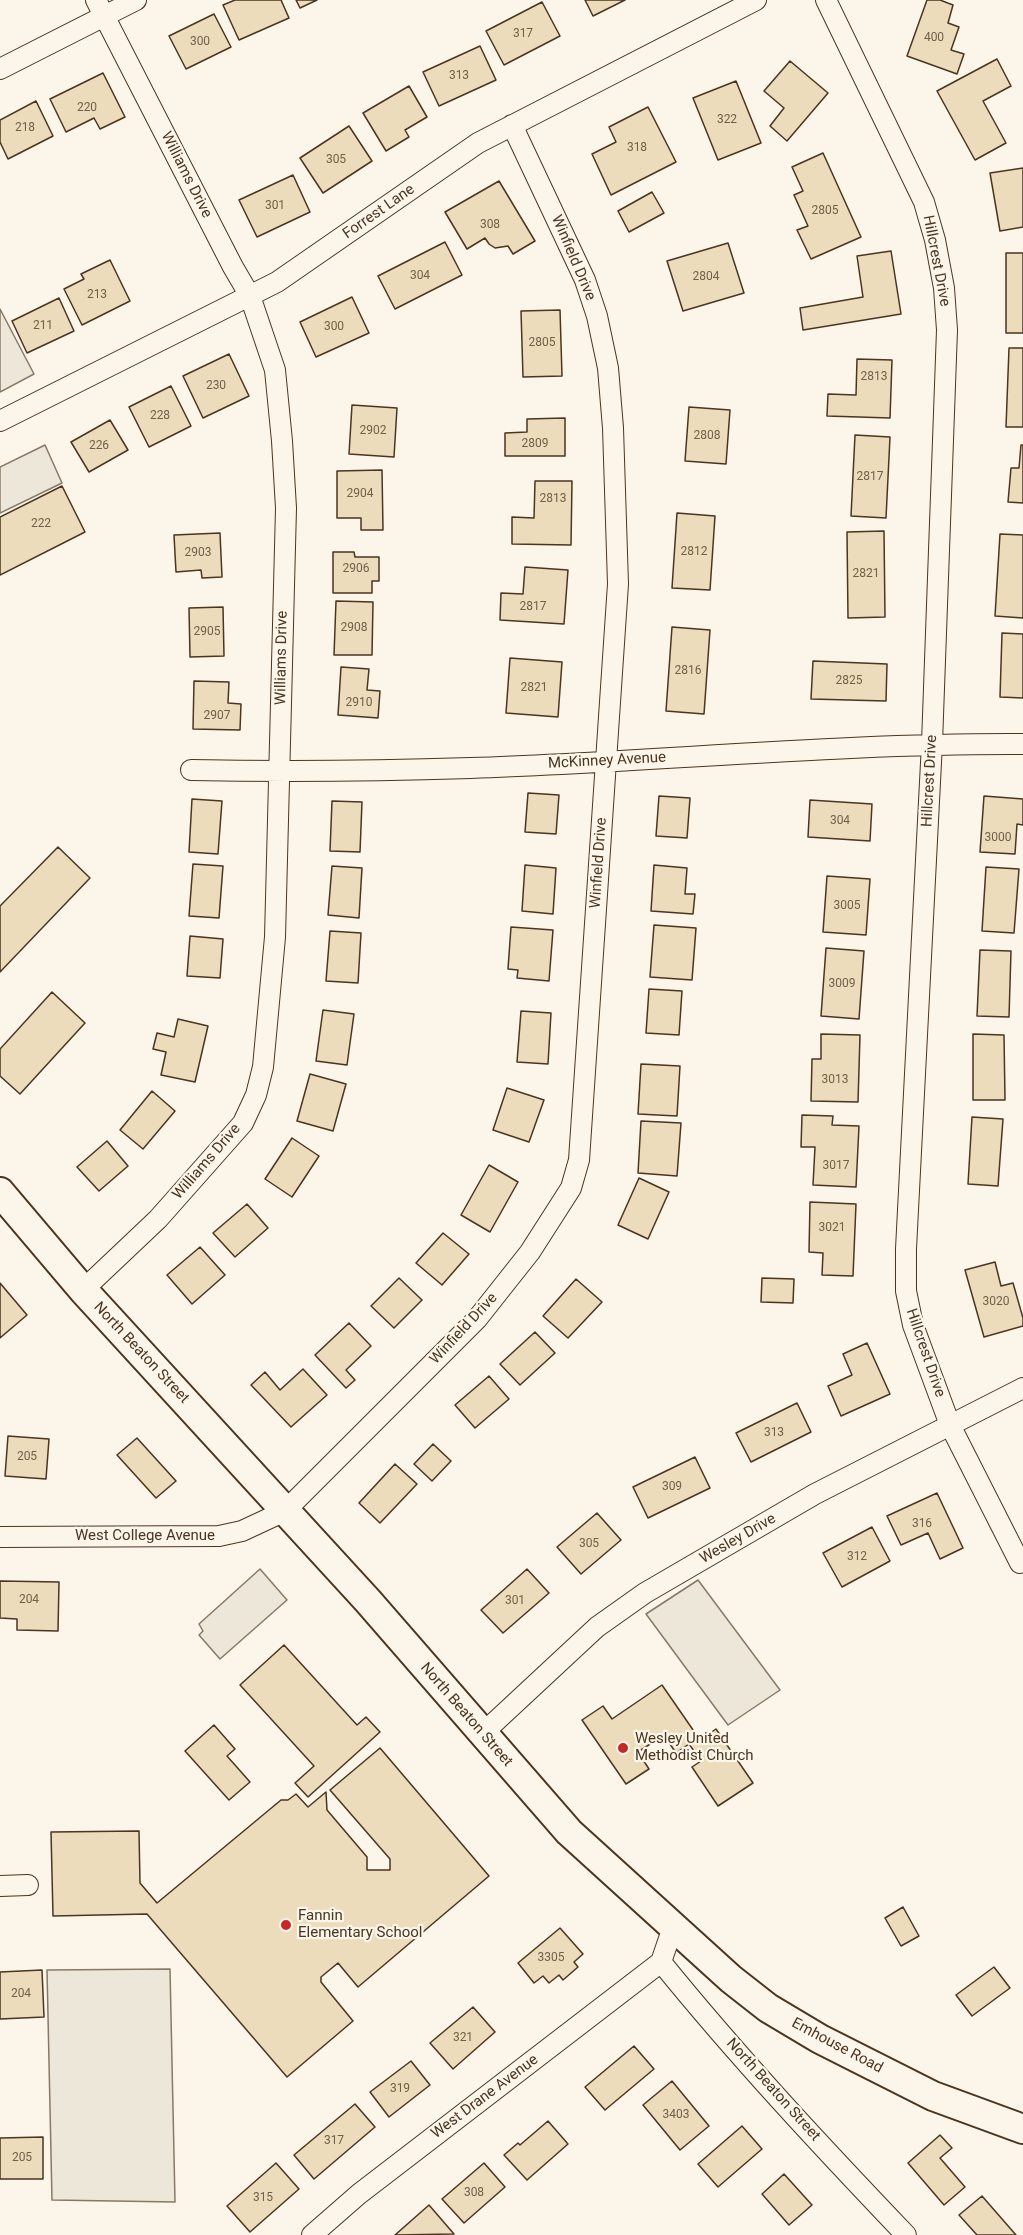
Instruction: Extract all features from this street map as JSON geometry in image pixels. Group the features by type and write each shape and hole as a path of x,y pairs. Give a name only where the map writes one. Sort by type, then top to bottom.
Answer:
{"main road":[{"name":"North Beaton Street","path":"0,1192 83,1290 368,1601 569,1832 673,1927"},
{"name":"Emhouse Road","path":"673,1927 731,1979 768,2008 820,2039 933,2096 1023,2129"}],"street":[{"path":"0,69 100,8 136,0"},
{"name":"Forrest Lane","path":"0,421 277,282 478,143 756,0"},
{"name":"Hillcrest Drive","path":"826,0 924,202 935,240 944,288 946,342 932,743 906,1249 906,1291 913,1325 950,1425 1020,1563"},
{"name":"Williams Drive","path":"83,1290 158,1218 243,1123 256,1095 263,1068 275,937 286,508 275,370 250,296 232,267 100,8"},
{"name":"Winfield Drive","path":"285,1511 477,1319 530,1252 571,1188 579,1160 618,584 613,428 608,368 597,316 585,280 512,125"},
{"name":"McKinney Avenue","path":"191,770 279,772 472,768 932,743 1023,744"},
{"name":"Wesley Drive","path":"482,1734 597,1627 645,1593 815,1494 1023,1388"},
{"name":"West College Avenue","path":"0,1537 219,1536 242,1531 285,1511"},
{"path":"0,1886 28,1885"},
{"path":"661,1962 673,1927"},
{"name":"West Drane Avenue","path":"312,2235 359,2194 661,1962"},
{"name":"North Beaton Street","path":"661,1962 701,2011 906,2235"}],"shaded area":[{"path":"0,309 34,374 0,392"},
{"path":"45,445 62,483 0,513 0,467"},
{"path":"260,1569 287,1600 220,1659 199,1635 203,1631 199,1624"},
{"path":"698,1580 780,1690 728,1725 646,1614"},
{"path":"170,1969 175,2202 52,2200 47,1970"}],"building":[{"path":"235,0 281,0 289,18 239,40 223,5"},
{"path":"296,0 317,0 300,8"},
{"path":"585,0 625,0 593,16"},
{"path":"927,0 940,0 953,5 948,23 959,27 951,50 964,54 957,74 907,56"},
{"path":"542,2 560,36 504,65 486,31"},
{"path":"214,14 231,47 186,69 169,36"},
{"path":"480,46 496,80 439,106 423,72"},
{"path":"997,59 1011,86 983,101 1006,143 975,160 937,91"},
{"path":"790,61 828,93 787,141 770,126 784,108 764,91"},
{"path":"103,73 125,117 100,129 94,118 66,132 50,99"},
{"path":"736,81 761,143 718,160 693,98"},
{"path":"409,86 427,117 405,130 409,137 386,151 363,113"},
{"path":"36,101 53,136 8,159 0,142 0,120"},
{"path":"648,107 676,162 611,195 592,154 616,142 609,127"},
{"path":"349,126 372,161 323,193 300,158"},
{"path":"823,153 861,237 811,259 797,230 808,226 794,195 803,191 792,167"},
{"path":"1023,168 1023,227 1000,231 990,173"},
{"path":"293,175 310,212 257,237 239,200"},
{"path":"499,181 535,241 513,254 508,246 495,248 485,238 467,249 445,212"},
{"path":"652,192 664,213 629,232 618,211"},
{"path":"445,242 462,275 395,309 378,276"},
{"path":"728,243 744,293 683,311 667,261"},
{"path":"891,251 901,314 803,330 800,308 863,297 857,256"},
{"path":"1006,253 1023,253 1023,333 1006,333"},
{"path":"110,260 130,301 82,325 64,289 84,279 81,274"},
{"path":"352,297 369,333 316,357 300,322"},
{"path":"59,298 74,331 27,353 12,321"},
{"path":"560,310 562,376 523,377 521,311"},
{"path":"1009,348 1023,348 1023,427 1006,427"},
{"path":"229,354 249,396 203,418 183,376"},
{"path":"857,359 892,360 890,418 827,416 828,394 856,395"},
{"path":"171,386 191,426 149,447 129,407"},
{"path":"352,405 397,408 394,457 349,454"},
{"path":"689,407 730,410 726,464 685,461"},
{"path":"565,418 565,456 505,456 505,433 527,432 527,419"},
{"path":"110,420 128,450 89,472 71,442"},
{"path":"855,435 890,437 886,518 851,516"},
{"path":"1021,445 1023,445 1023,503 1008,502 1011,468 1019,468"},
{"path":"382,470 383,530 361,530 361,518 337,518 337,471"},
{"path":"535,481 572,481 571,545 512,544 512,517 534,518"},
{"path":"62,486 85,532 0,575 0,517"},
{"path":"677,513 715,516 710,590 672,588"},
{"path":"884,531 885,617 848,618 847,532"},
{"path":"220,533 222,577 202,578 201,570 176,572 174,535"},
{"path":"1000,534 1023,535 1023,618 995,616"},
{"path":"333,552 354,552 355,557 379,557 379,581 372,581 372,593 333,593"},
{"path":"525,567 568,570 564,624 500,620 501,593 523,594"},
{"path":"336,601 373,602 372,655 334,655"},
{"path":"223,607 224,656 190,657 189,608"},
{"path":"672,627 710,630 704,714 666,711"},
{"path":"1002,633 1023,634 1023,698 1000,697"},
{"path":"510,658 562,662 558,717 506,713"},
{"path":"813,661 887,664 886,701 811,699"},
{"path":"341,667 369,669 367,690 380,691 378,718 338,715"},
{"path":"194,681 229,682 228,703 241,704 240,730 193,729"},
{"path":"528,793 559,795 556,834 525,832"},
{"path":"659,796 690,798 687,838 656,836"},
{"path":"984,796 1023,799 1023,825 1017,824 1015,854 980,852"},
{"path":"192,799 222,801 218,854 189,852"},
{"path":"810,800 872,804 870,841 808,837"},
{"path":"332,801 362,802 360,852 330,851"},
{"path":"58,847 90,878 0,972 0,906"},
{"path":"193,864 223,866 219,918 189,916"},
{"path":"525,865 556,868 553,914 522,911"},
{"path":"654,865 687,868 685,894 695,894 693,914 651,911"},
{"path":"332,866 362,868 359,918 328,915"},
{"path":"986,867 1019,869 1014,933 982,931"},
{"path":"827,876 870,879 866,935 823,932"},
{"path":"654,925 696,928 692,980 650,977"},
{"path":"511,927 553,930 549,981 517,978 518,970 508,969"},
{"path":"330,931 361,933 358,983 326,981"},
{"path":"190,936 223,939 220,978 187,976"},
{"path":"826,948 864,951 859,1019 821,1016"},
{"path":"980,950 1011,951 1009,1017 977,1016"},
{"path":"649,989 682,991 679,1035 646,1033"},
{"path":"52,992 85,1023 20,1094 0,1076 0,1049"},
{"path":"323,1010 354,1014 347,1065 316,1061"},
{"path":"521,1011 551,1013 548,1064 517,1062"},
{"path":"178,1019 208,1026 195,1082 161,1075 166,1052 153,1049 157,1033 174,1037"},
{"path":"821,1034 860,1035 858,1102 811,1101 812,1059 821,1059"},
{"path":"973,1034 1004,1035 1005,1100 973,1100"},
{"path":"641,1064 680,1066 677,1116 638,1114"},
{"path":"310,1074 346,1084 333,1131 297,1121"},
{"path":"507,1088 544,1100 529,1142 493,1130"},
{"path":"152,1091 175,1111 143,1149 120,1130"},
{"path":"802,1115 833,1116 832,1125 859,1126 856,1187 813,1185 815,1147 801,1147"},
{"path":"972,1117 1003,1119 998,1186 968,1184"},
{"path":"641,1121 681,1123 677,1176 638,1173"},
{"path":"292,1138 319,1156 292,1197 265,1179"},
{"path":"107,1141 128,1166 99,1191 77,1167"},
{"path":"489,1165 518,1182 490,1232 461,1215"},
{"path":"639,1178 669,1192 648,1239 618,1225"},
{"path":"810,1202 856,1204 853,1276 822,1275 823,1253 809,1252"},
{"path":"247,1204 268,1228 235,1257 213,1233"},
{"path":"443,1233 469,1254 442,1285 416,1263"},
{"path":"200,1247 225,1275 192,1304 167,1275"},
{"path":"995,1262 1001,1286 1013,1283 1023,1318 1023,1326 984,1337 965,1270"},
{"path":"399,1278 422,1300 394,1328 371,1306"},
{"path":"762,1278 794,1279 793,1303 761,1302"},
{"path":"576,1279 602,1302 568,1338 543,1316"},
{"path":"0,1283 27,1315 0,1338"},
{"path":"349,1323 371,1346 346,1370 355,1380 346,1388 315,1355"},
{"path":"535,1332 555,1353 520,1385 500,1364"},
{"path":"867,1343 890,1394 841,1416 828,1386 852,1375 843,1354"},
{"path":"303,1369 327,1395 291,1427 251,1385 265,1372 280,1390"},
{"path":"489,1376 509,1399 475,1428 455,1405"},
{"path":"797,1403 811,1432 751,1462 736,1433"},
{"path":"8,1436 49,1439 46,1479 5,1476"},
{"path":"137,1438 176,1481 156,1498 117,1455"},
{"path":"433,1444 451,1461 432,1481 414,1464"},
{"path":"695,1457 710,1488 648,1518 633,1487"},
{"path":"395,1464 417,1484 380,1523 359,1503"},
{"path":"937,1493 963,1548 940,1559 928,1533 901,1545 887,1516"},
{"path":"597,1513 621,1540 581,1574 557,1547"},
{"path":"872,1527 890,1561 842,1587 823,1553"},
{"path":"527,1569 549,1593 503,1633 481,1610"},
{"path":"0,1581 59,1582 58,1631 17,1630 17,1619 0,1618"},
{"path":"284,1645 357,1725 366,1717 380,1732 308,1797 295,1783 314,1766 240,1685"},
{"name":"Wesley United Methodist Church","path":"662,1685 700,1740 716,1729 753,1783 718,1806 692,1767 701,1761 689,1744 676,1753 664,1735 638,1752 649,1769 626,1784 582,1720 603,1706 612,1719"},
{"path":"214,1725 235,1749 227,1756 250,1782 229,1800 185,1751"},
{"path":"380,1748 489,1876 358,1987 338,1963 321,1977 321,1982 353,2021 287,2077 147,1914 53,1916 51,1832 139,1831 140,1883 157,1903 281,1800 288,1800 296,1794 308,1807 326,1792 327,1810 367,1857 367,1870 390,1870 390,1859 330,1790"},
{"path":"903,1907 919,1936 901,1946 885,1918"},
{"path":"560,1928 583,1954 574,1962 578,1967 563,1980 559,1975 549,1983 543,1976 534,1983 518,1963"},
{"path":"994,1967 1010,1988 972,2016 956,1995"},
{"path":"42,1970 44,2017 0,2019 0,1972"},
{"path":"473,2007 495,2032 453,2069 430,2043"},
{"path":"634,2046 654,2069 605,2110 585,2087"},
{"path":"411,2061 430,2085 389,2117 370,2092"},
{"path":"672,2081 709,2126 680,2150 643,2105"},
{"path":"355,2104 375,2127 314,2179 294,2155"},
{"path":"548,2121 568,2144 527,2180 504,2155 518,2143 520,2145"},
{"path":"742,2126 762,2149 718,2187 698,2164"},
{"path":"940,2135 952,2148 940,2158 965,2187 944,2205 908,2163"},
{"path":"43,2137 43,2179 0,2179 0,2138"},
{"path":"276,2163 299,2189 250,2232 227,2206"},
{"path":"484,2163 505,2187 464,2223 442,2199"},
{"path":"784,2174 812,2205 789,2225 762,2194"},
{"path":"982,2196 1016,2235 977,2235 959,2215"},
{"path":"429,2205 454,2234 395,2235"}],"place":[{"name":"Wesley United Methodist Church","path":"623,1748"},
{"name":"Fannin Elementary School","path":"286,1925"}]}
